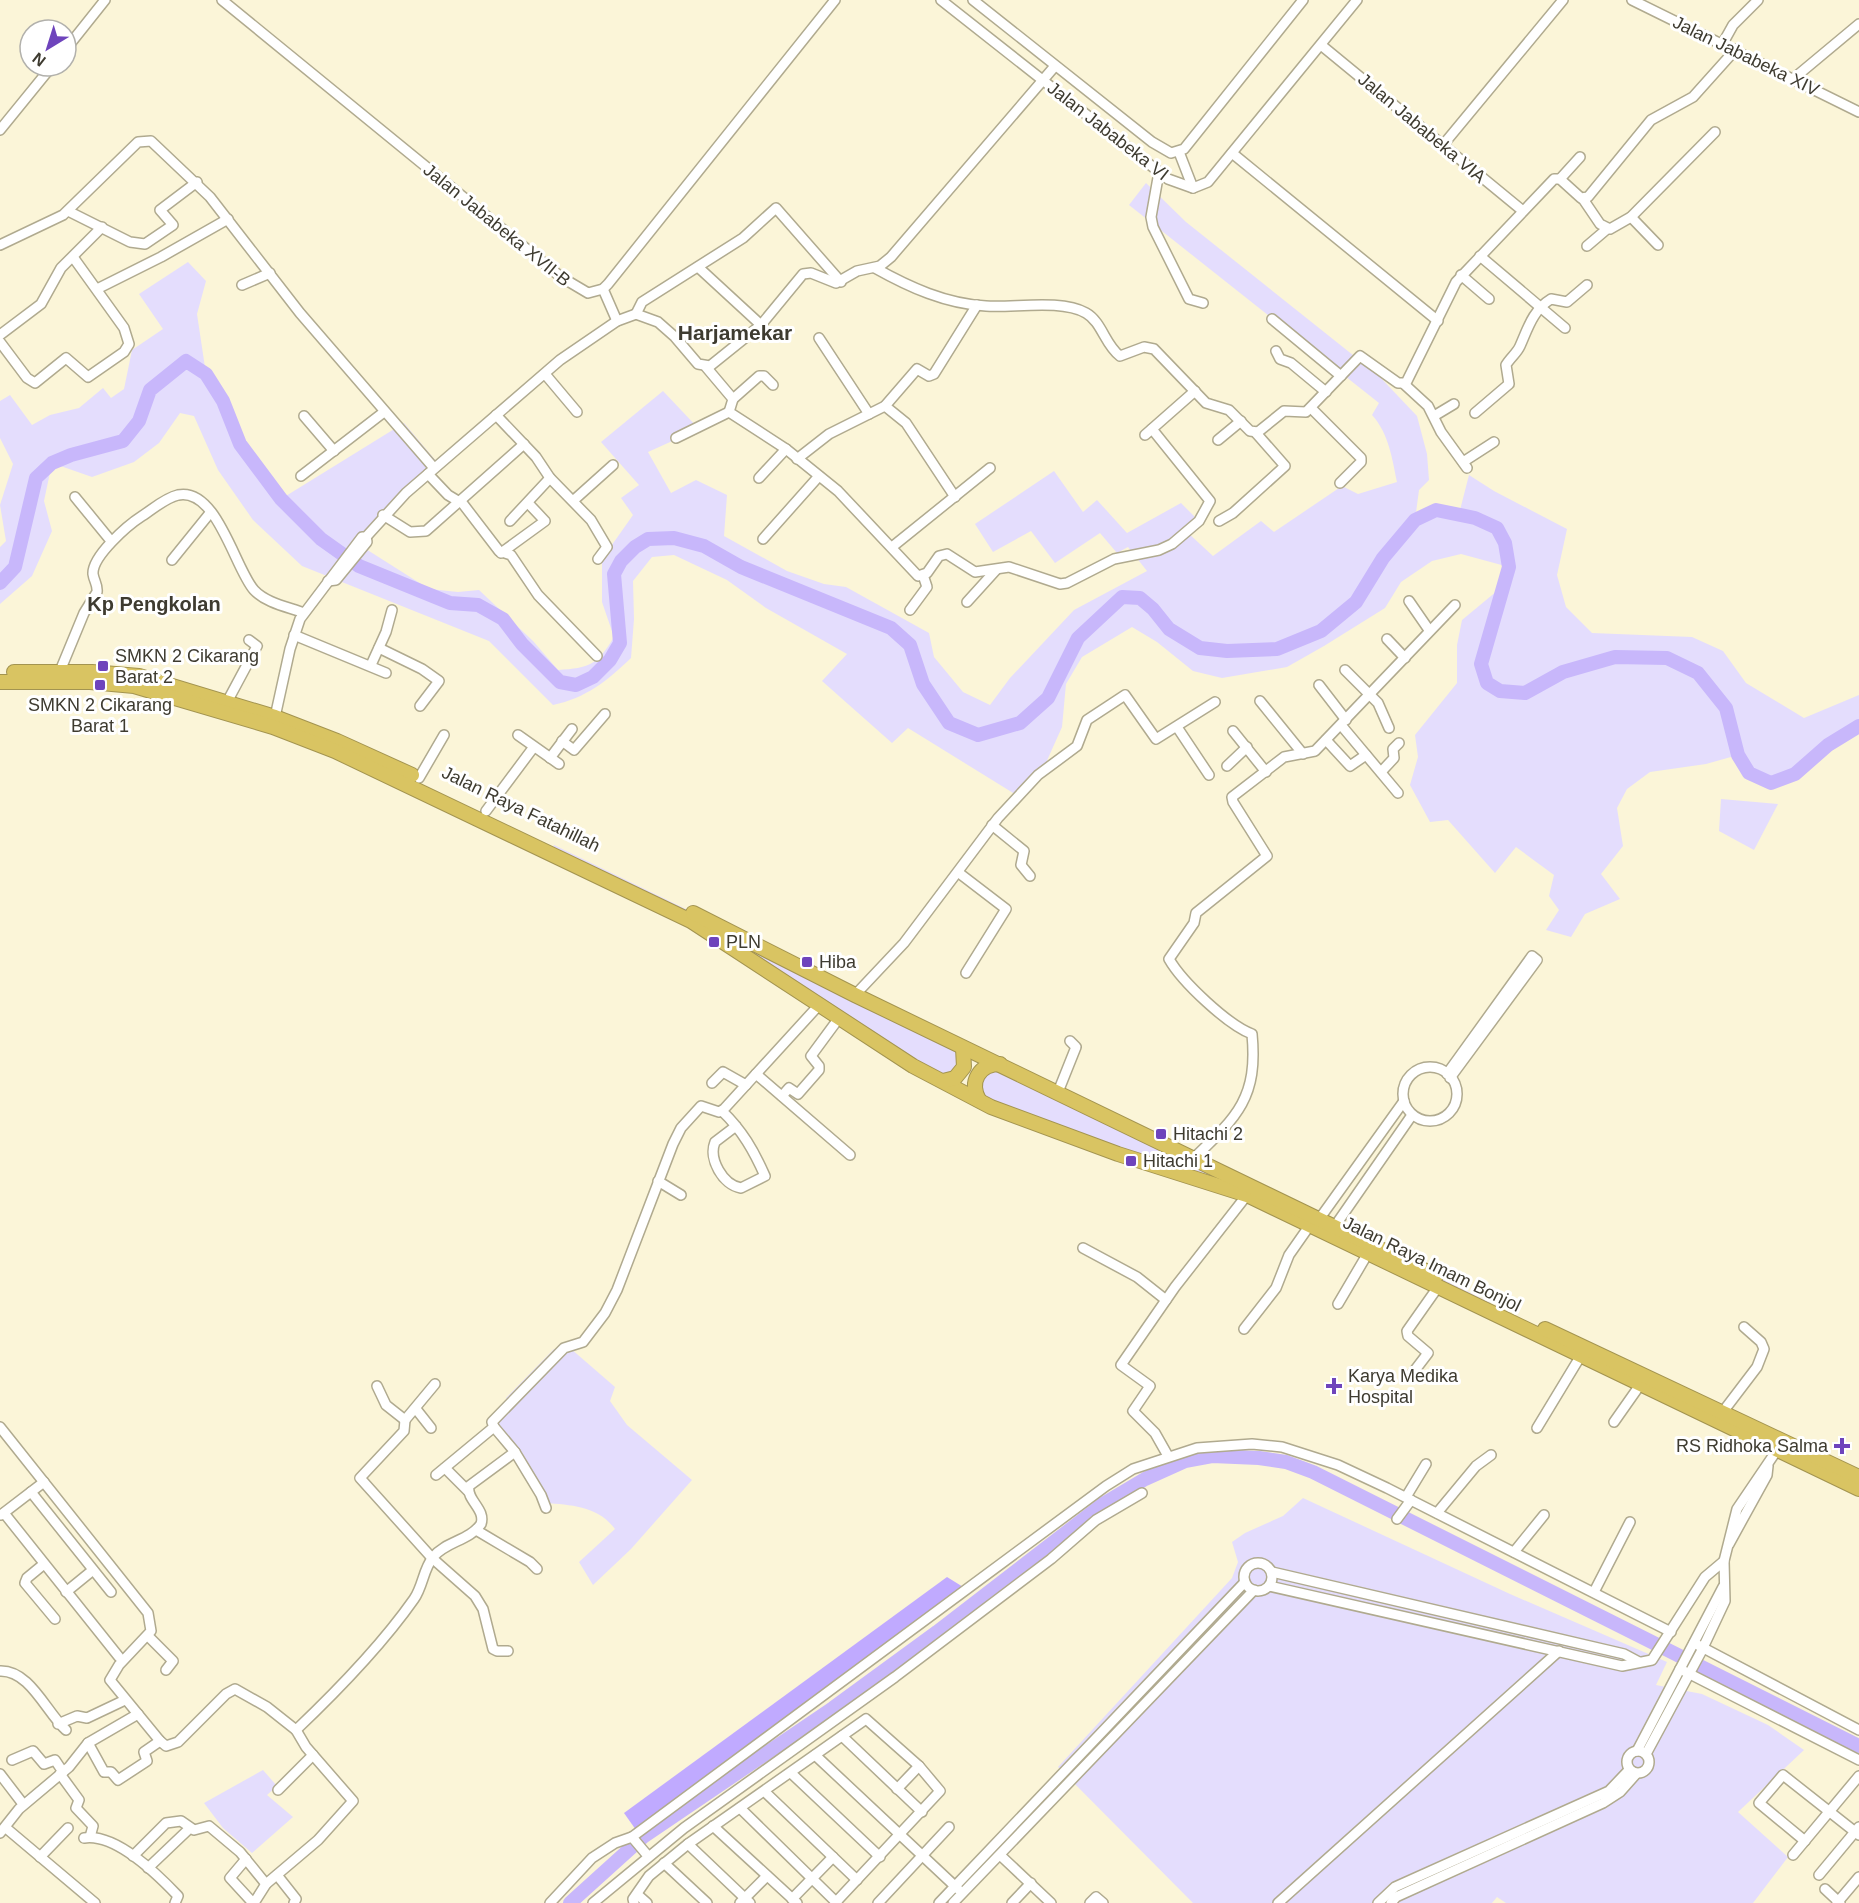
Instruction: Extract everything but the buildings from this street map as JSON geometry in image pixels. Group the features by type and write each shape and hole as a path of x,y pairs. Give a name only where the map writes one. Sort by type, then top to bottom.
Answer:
{"highway":[{"name":"Jalan Raya Fatahillah","path":"0,673 60,671 139,676 275,717 337,741 486,811 698,925 839,1018 943,1082 979,1100"},
{"name":"Jalan Raya Fatahillah","path":"0,682 90,682 134,686 273,727 387,774 553,849 768,949 855,995 1000,1064"},
{"path":"943,1082 955,1078 964,1067 963,1048"},
{"name":"Jalan Raya Imam Bonjol","path":"1000,1064 1194,1158 1315,1221 1368,1253 1438,1287 1489,1307 1859,1477"},
{"path":"979,1100 974,1086 976,1078 986,1067 1000,1064"},
{"name":"Jalan Raya Imam Bonjol","path":"979,1100 1036,1126 1335,1226 1580,1356 1859,1489"}],"street":[{"path":"78,34 105,0"},
{"name":"Jalan Jababeka XVII-B","path":"222,0 572,286 588,293 603,289"},
{"path":"617,321 603,289 835,0"},
{"name":"Jalan Jababeka VI","path":"941,0 1159,172 1177,184 1193,188"},
{"name":"Jalan Jababeka VI","path":"973,0 1162,149 1179,152 1303,0"},
{"path":"1179,152 1193,188 1205,185 1357,0"},
{"path":"1443,145 1563,0"},
{"name":"Jalan Jababeka XIV","path":"1632,0 1736,49 1859,112"},
{"path":"1723,43 1733,25 1758,0"},
{"path":"1793,79 1859,24"},
{"name":"Jalan Jababeka VIA","path":"1321,45 1523,211"},
{"path":"1583,199 1588,197 1614,168 1651,120 1693,97 1736,49"},
{"path":"706,368 760,325 803,274 811,273 830,281 841,282 857,271 875,268 899,249 1055,66"},
{"path":"0,130 42,78"},
{"path":"1587,246 1607,229 1631,217 1715,132"},
{"path":"0,245 68,211 143,140 156,144 196,182 228,219 300,313 384,412 448,495 459,501 501,553 511,555 538,595 597,656"},
{"path":"1232,153 1438,321"},
{"path":"1560,179 1580,157"},
{"path":"1159,172 1151,217 1153,227 1185,292 1192,301 1203,303"},
{"path":"1404,384 1461,275 1554,178 1560,179 1583,199 1600,224 1607,229"},
{"path":"68,211 130,242 151,242 173,225 160,210 196,182"},
{"path":"636,314 642,302 749,233 776,208 841,282"},
{"path":"1631,217 1658,245"},
{"path":"97,289 161,257 228,219"},
{"path":"0,335 41,304 62,268 102,227"},
{"path":"1480,256 1565,328"},
{"path":"0,342 33,383 38,382 66,358 83,375 90,376 124,352 129,344 124,328 73,257"},
{"path":"698,267 760,325"},
{"path":"875,268 920,291 977,305 1035,304 1085,312 1093,318 1119,356 1151,348 1206,403 1225,408 1250,431 1256,433 1285,466 1233,513 1219,521"},
{"path":"242,285 270,273"},
{"path":"1461,275 1489,300"},
{"path":"1475,413 1509,384 1506,365 1518,349 1526,328 1540,308 1551,299 1567,302 1587,285"},
{"path":"797,459 829,434 885,406 917,369 930,376 934,374 977,305"},
{"path":"275,717 294,635 304,613 383,515 431,471 575,349 617,321 636,314 652,319 664,327 698,364 706,368 733,399"},
{"path":"1272,319 1342,375"},
{"path":"819,338 869,414"},
{"path":"1276,351 1280,359 1291,363 1326,392"},
{"path":"1256,433 1284,411 1303,414 1356,359 1361,357 1398,383 1404,384 1424,402 1441,432 1465,465 1494,442"},
{"path":"545,374 577,411"},
{"path":"676,438 729,412 733,399 759,376 764,376 773,385"},
{"path":"729,412 786,449 848,501 918,576 923,575 939,556 947,554 975,572 1017,568 1043,579 1067,583 1114,559 1159,550 1185,535 1205,513 1210,501 1148,432 1195,392"},
{"path":"1434,416 1454,404"},
{"path":"885,406 906,423 955,497"},
{"path":"1311,408 1361,458 1361,462 1340,483"},
{"path":"301,476 384,412"},
{"path":"496,415 524,444 550,478 593,522 607,546 598,558"},
{"path":"304,416 334,451"},
{"path":"1218,440 1241,421"},
{"path":"383,515 405,530 420,533 426,531 524,444"},
{"path":"759,478 786,449"},
{"path":"574,500 613,465"},
{"path":"892,547 990,468"},
{"path":"763,538 819,476"},
{"path":"510,521 550,478"},
{"path":"60,671 84,613 97,592 94,570 111,541 131,523 171,497 179,495 195,498 204,504 228,539 252,589 268,600 304,613"},
{"path":"75,497 111,541"},
{"path":"501,553 545,521 528,503"},
{"path":"172,560 210,513"},
{"path":"967,602 996,570"},
{"path":"910,610 927,587 923,575"},
{"path":"1409,601 1429,630"},
{"path":"1194,1158 1228,1125 1252,1082 1252,1034 1238,1029 1222,1016 1169,959 1193,924 1196,913 1267,856 1232,800 1284,756 1313,752 1455,605"},
{"path":"371,665 392,610"},
{"path":"294,635 386,673"},
{"path":"1387,639 1405,658"},
{"path":"227,702 257,646 249,640"},
{"path":"379,648 422,669 439,682 420,706"},
{"path":"1345,670 1378,703 1389,728"},
{"path":"1319,686 1366,755 1398,793"},
{"path":"855,995 904,943 959,873 992,825 1038,776 1077,746 1087,720 1124,695 1155,739 1159,739 1215,702"},
{"path":"1260,701 1303,754"},
{"path":"562,741 574,750 605,714"},
{"path":"1177,727 1209,775"},
{"path":"550,758 572,729"},
{"path":"1233,731 1266,772"},
{"path":"418,778 444,735"},
{"path":"518,735 559,765"},
{"path":"1326,740 1350,766 1366,755"},
{"path":"1381,772 1394,758 1393,749 1399,743"},
{"path":"1227,766 1247,747"},
{"path":"486,811 533,748"},
{"path":"992,825 1024,851 1021,865 1030,876"},
{"path":"959,873 1006,909 966,973"},
{"path":"1532,956 1537,960 1449,1076 1532,956"},
{"path":"722,1111 819,1005"},
{"path":"782,1096 789,1088 798,1094 819,1070 811,1056 839,1018"},
{"path":"1058,1092 1076,1047 1070,1041"},
{"path":"1244,1329 1276,1288 1289,1255 1343,1186 1404,1101 1405,1084 1415,1072 1431,1068 1449,1076 1456,1093 1454,1104 1448,1113 1433,1121 1422,1120 1412,1114 1404,1101"},
{"path":"712,1083 723,1072 746,1086"},
{"path":"756,1074 850,1155"},
{"path":"546,1508 541,1495 515,1452 494,1427 493,1420 560,1352 583,1342 605,1313 617,1290 677,1136 698,1108 701,1106 722,1111 736,1126 753,1150 765,1176 741,1188 726,1181 713,1158 715,1142 736,1126"},
{"path":"1335,1226 1412,1114"},
{"path":"658,1181 681,1195"},
{"path":"1343,1186 1356,1195"},
{"path":"1168,1456 1155,1433 1133,1412 1150,1386 1121,1365 1166,1300 1247,1195"},
{"path":"1083,1248 1137,1277 1166,1300"},
{"path":"1338,1304 1368,1253"},
{"path":"1412,1374 1428,1353 1408,1336 1407,1331 1438,1287"},
{"path":"1722,1413 1757,1367 1764,1349 1761,1342 1744,1327"},
{"path":"1537,1428 1580,1356"},
{"path":"435,1384 405,1420 404,1431 360,1478 432,1558 476,1596 483,1609 493,1649 496,1652 508,1651"},
{"path":"1614,1422 1640,1385"},
{"path":"377,1386 386,1405 405,1420"},
{"path":"416,1409 432,1428"},
{"path":"0,1427 143,1604 152,1620 148,1636 112,1674 112,1684 160,1741 166,1746 178,1742 226,1694 235,1689 267,1707 296,1730 313,1755 352,1801 318,1840 266,1884 254,1903 230,1878 246,1859"},
{"path":"436,1475 494,1427"},
{"path":"550,1903 592,1858 615,1843 633,1840 1106,1486 1133,1469 1168,1456 1209,1446 1252,1444 1282,1447 1338,1465 1594,1592 1669,1635"},
{"path":"1632,1772 1628,1756 1641,1752 1725,1601 1724,1561 1728,1546 1767,1475 1768,1466 1777,1450"},
{"path":"468,1491 471,1483 515,1452"},
{"path":"1437,1513 1476,1466 1491,1455"},
{"path":"1400,1515 1426,1464"},
{"path":"296,1730 348,1677 405,1611 418,1593 432,1558 441,1549 476,1530 483,1519 468,1491 446,1468"},
{"path":"44,1482 2,1514 119,1657"},
{"path":"31,1492 111,1592"},
{"path":"593,1903 645,1854 895,1677 1050,1559 1096,1521 1143,1493"},
{"path":"1514,1552 1544,1515"},
{"path":"1594,1592 1630,1522"},
{"path":"476,1530 531,1562 537,1569"},
{"path":"1245,1582 1254,1590 1262,1590 1269,1586 1622,1666 1649,1662 1657,1654 1705,1577 1724,1561"},
{"path":"45,1564 27,1578 25,1583 55,1619"},
{"path":"953,1903 959,1889 1245,1582 1247,1568 1253,1564 1267,1566 1272,1572 1624,1654 1639,1662"},
{"path":"66,1593 93,1570"},
{"path":"1269,1586 1272,1572"},
{"path":"939,1903 1000,1855 1254,1590"},
{"path":"148,1636 173,1661 166,1670"},
{"path":"1698,1647 1859,1730"},
{"path":"1278,1903 1559,1651"},
{"path":"1686,1670 1859,1760"},
{"path":"0,1671 14,1673 29,1684 62,1727 77,1716 87,1718 125,1700"},
{"path":"94,1903 39,1857 3,1831 23,1804 61,1773 88,1743 138,1714"},
{"path":"647,1903 636,1899 644,1882 664,1863 713,1826 740,1808 765,1792 866,1719 919,1766 940,1791 836,1903 740,1808"},
{"path":"842,1736 922,1812"},
{"path":"88,1743 104,1772 111,1772 118,1780 147,1761 144,1752 160,1741"},
{"path":"12,1760 33,1751 44,1764 55,1760 79,1800 76,1808 93,1826 87,1838 133,1856 178,1896 175,1903"},
{"path":"1378,1903 1609,1791 1632,1772 1646,1770 1649,1765 1641,1752"},
{"path":"278,1790 313,1755"},
{"path":"815,1755 959,1889"},
{"path":"897,1789 919,1766"},
{"path":"791,1773 880,1857"},
{"path":"0,1774 23,1804"},
{"path":"1805,1841 1760,1803 1783,1775 1828,1811 1858,1831 1819,1875"},
{"path":"1793,1856 1859,1776"},
{"path":"765,1792 857,1880"},
{"path":"133,1856 166,1823 181,1821 194,1830 209,1826 246,1859 266,1884"},
{"path":"713,1826 795,1901 833,1857"},
{"path":"878,1903 949,1827"},
{"path":"39,1857 63,1839 68,1828"},
{"path":"148,1868 190,1828"},
{"path":"633,1840 645,1854"},
{"path":"688,1844 745,1901 767,1875"},
{"path":"1000,1855 1051,1903"},
{"path":"664,1863 707,1903"},
{"path":"277,1875 296,1899 294,1903"},
{"path":"1826,1889 1838,1903 1859,1877"},
{"path":"1012,1903 1031,1883"},
{"path":"1090,1903 1096,1897 1103,1903"}],"shaded area":[{"path":"1146,183 1186,222 1378,375 1417,416 1427,454 1429,480 1419,490 1415,520 1436,510 1459,514 1469,475 1494,491 1567,529 1557,575 1566,607 1592,633 1692,637 1723,651 1746,683 1804,718 1859,695 1859,726 1828,745 1795,774 1771,783 1749,773 1738,755 1706,764 1650,772 1627,789 1617,808 1623,846 1601,874 1620,899 1585,914 1571,937 1546,930 1559,910 1549,896 1554,875 1516,847 1495,873 1448,820 1430,822 1410,785 1418,757 1415,735 1457,683 1457,645 1462,620 1503,586 1509,567 1461,554 1432,561 1401,582 1385,608 1287,667 1222,678 1193,671 1157,642 1132,627 1082,657 1066,684 1062,727 1041,774 1018,796 908,728 892,743 822,681 847,654 766,608 727,580 674,555 652,557 633,581 634,619 631,658 595,688 576,698 553,705 489,641 302,566 253,520 218,470 194,416 180,413 159,443 134,462 92,477 52,463 44,501 52,531 32,576 0,604 0,547 6,541 0,505 13,464 0,438 0,401 10,395 32,425 50,415 79,408 103,388 111,398 124,389 132,350 163,329 139,294 188,262 206,281 197,314 206,374 224,403 240,444 281,499 404,423 436,461 388,506 358,544 429,589 458,592 479,590 533,641 558,670 578,668 592,663 603,654 614,637 602,602 602,559 633,515 621,498 639,485 601,442 663,391 699,429 648,452 671,493 696,480 727,495 724,536 787,571 824,584 846,587 929,633 934,657 963,692 990,705 1010,678 1074,610 1147,571 1128,547 1117,553 1100,533 1055,563 1031,531 993,552 975,524 1054,471 1083,512 1097,500 1127,533 1181,503 1195,517 1187,532 1213,556 1261,521 1274,532 1342,486 1358,494 1397,482 1386,438 1372,415 1379,403 1129,205"},
{"path":"1721,799 1778,804 1754,850 1719,831"},
{"path":"554,845 768,949 963,1048 966,1061 943,1081 718,937 551,853"},
{"path":"993,1064 1320,1218 1491,1303 1487,1311 1310,1225 979,1100 976,1078"},
{"path":"570,1348 615,1387 610,1401 627,1425 692,1480 631,1549 593,1585 579,1562 615,1529 601,1516 584,1508 545,1503 521,1464 489,1426 511,1403 506,1398 554,1349"},
{"path":"1303,1498 1510,1594 1667,1662 1656,1685 1702,1694 1768,1725 1804,1750 1738,1812 1788,1857 1753,1903 1506,1903 1497,1897 1492,1903 1193,1903 1058,1767 1232,1578 1238,1562 1232,1542 1245,1533 1283,1516"},
{"path":"947,1577 968,1590 636,1830 624,1813"},
{"path":"263,1770 277,1786 267,1795 293,1817 252,1853 223,1828 204,1803"}],"waterway":[{"path":"0,583 15,567 36,478 52,463 71,455 123,441 139,421 150,390 186,361 206,374 223,401 240,444 281,499 321,539 359,566 450,603 478,605 503,619 522,644 560,682 576,685 593,677 610,660 620,643 614,574 621,561 635,547 648,539 674,538 704,546 741,567 891,628 910,645 923,684 949,723 978,735 1020,723 1048,698 1078,638 1122,597 1140,598 1153,609 1169,629 1200,648 1227,651 1277,649 1321,631 1356,602 1383,558 1415,520 1436,510 1475,518 1497,528 1505,543 1509,567 1481,664 1487,683 1500,691 1525,693 1563,672 1615,657 1667,658 1698,673 1726,708 1738,755 1749,773 1771,783 1795,774 1828,745 1859,726"},
{"path":"570,1903 643,1837 833,1708 937,1632 1103,1504 1145,1479 1185,1461 1212,1456 1259,1458 1286,1462 1313,1472 1859,1746"}],"place":[{"name":"SMKN 2 Cikarang Barat 2","path":"103,666"},
{"name":"SMKN 2 Cikarang Barat 1","path":"100,685"},
{"name":"PLN","path":"714,942"},
{"name":"Hiba","path":"807,962"},
{"name":"Hitachi 2","path":"1161,1134"},
{"name":"Hitachi 1","path":"1131,1161"},
{"name":"Karya Medika Hospital","path":"1334,1386"},
{"name":"RS Ridhoka Salma","path":"1842,1446"}],"district":[{"name":"Harjamekar","path":"735,333"},
{"name":"Kp Pengkolan","path":"154,604"}]}
